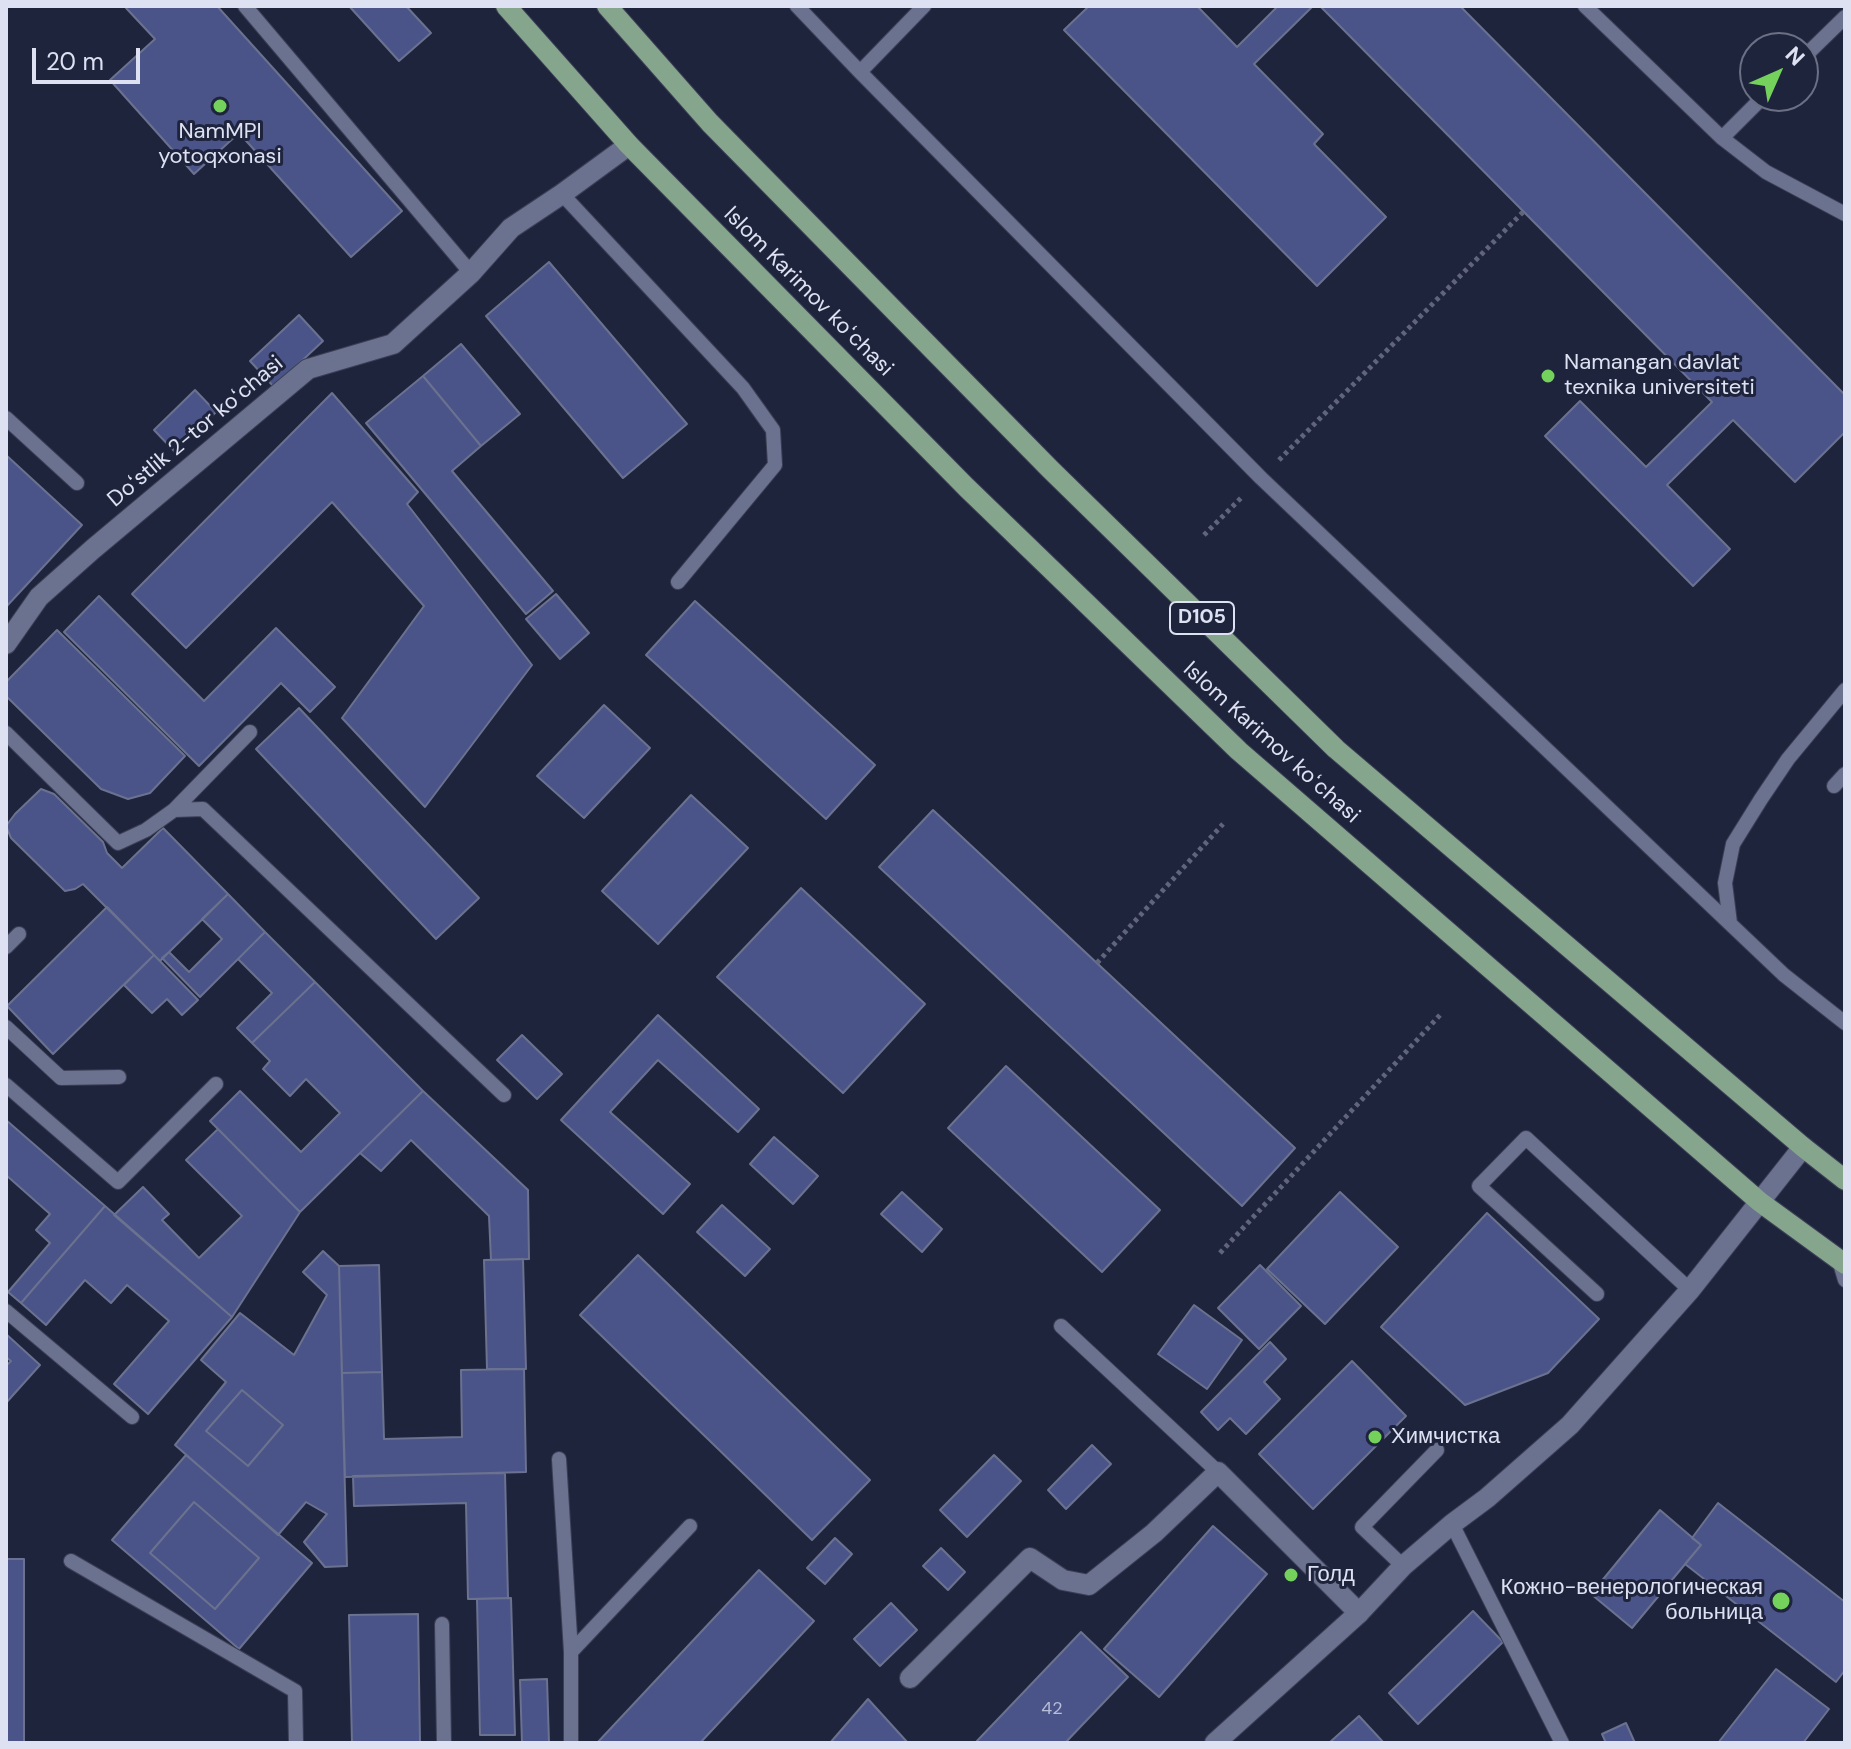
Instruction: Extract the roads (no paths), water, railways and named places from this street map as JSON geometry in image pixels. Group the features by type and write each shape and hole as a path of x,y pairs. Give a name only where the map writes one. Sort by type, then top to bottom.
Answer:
{"main road":[{"name":"Islom Karimov koʻchasi","path":"506,6 629,145 966,487 1239,751 1760,1202 1843,1268"},
{"name":"Islom Karimov koʻchasi","path":"607,6 710,123 1061,480 1336,749 1845,1180"}],"street":[{"name":"Doʻstlik 2-tor koʻchasi","path":"6,644 39,597 308,369 393,344 471,273 511,228 629,145"},
{"path":"1215,1743 1359,1613 1403,1566 1570,1425 1690,1290 1803,1147"},
{"path":"910,1678 1030,1558 1063,1580 1089,1585 1154,1533 1218,1472 1359,1613"}],"lane":[{"path":"245,6 471,273"},
{"path":"797,6 1261,478 1784,975 1845,1023"},
{"path":"860,72 924,6"},
{"path":"1585,6 1722,138 1766,172 1845,214"},
{"path":"1819,42 1845,17"},
{"path":"1722,138 1748,112"},
{"path":"562,194 743,388 773,430 775,465 678,582"},
{"path":"6,418 77,483"},
{"path":"1730,923 1725,883 1733,844 1788,759 1845,690"},
{"path":"6,733 118,843 146,830 174,810 250,732"},
{"path":"1834,786 1845,774"},
{"path":"174,810 203,809 504,1095"},
{"path":"6,947 19,934"},
{"path":"6,1027 61,1078 119,1077"},
{"path":"6,1085 118,1182 216,1084"},
{"path":"1597,1294 1479,1186 1526,1138 1690,1290"},
{"path":"6,1311 132,1417"},
{"path":"1061,1326 1218,1472"},
{"path":"1403,1566 1362,1527 1437,1450"},
{"path":"559,1459 571,1652 571,1743"},
{"path":"1452,1524 1562,1743"},
{"path":"571,1652 690,1526"},
{"path":"71,1561 295,1691 296,1743"},
{"path":"442,1624 444,1743"}],"place":[{"name":"NamMPI yotoqxonasi","path":"220,106"},
{"name":"Namangan davlat texnika universiteti","path":"1548,376"},
{"name":"Химчистка","path":"1375,1437"},
{"name":"Голд","path":"1291,1575"},
{"name":"Кожно-венерологическая больница","path":"1781,1601"}]}
